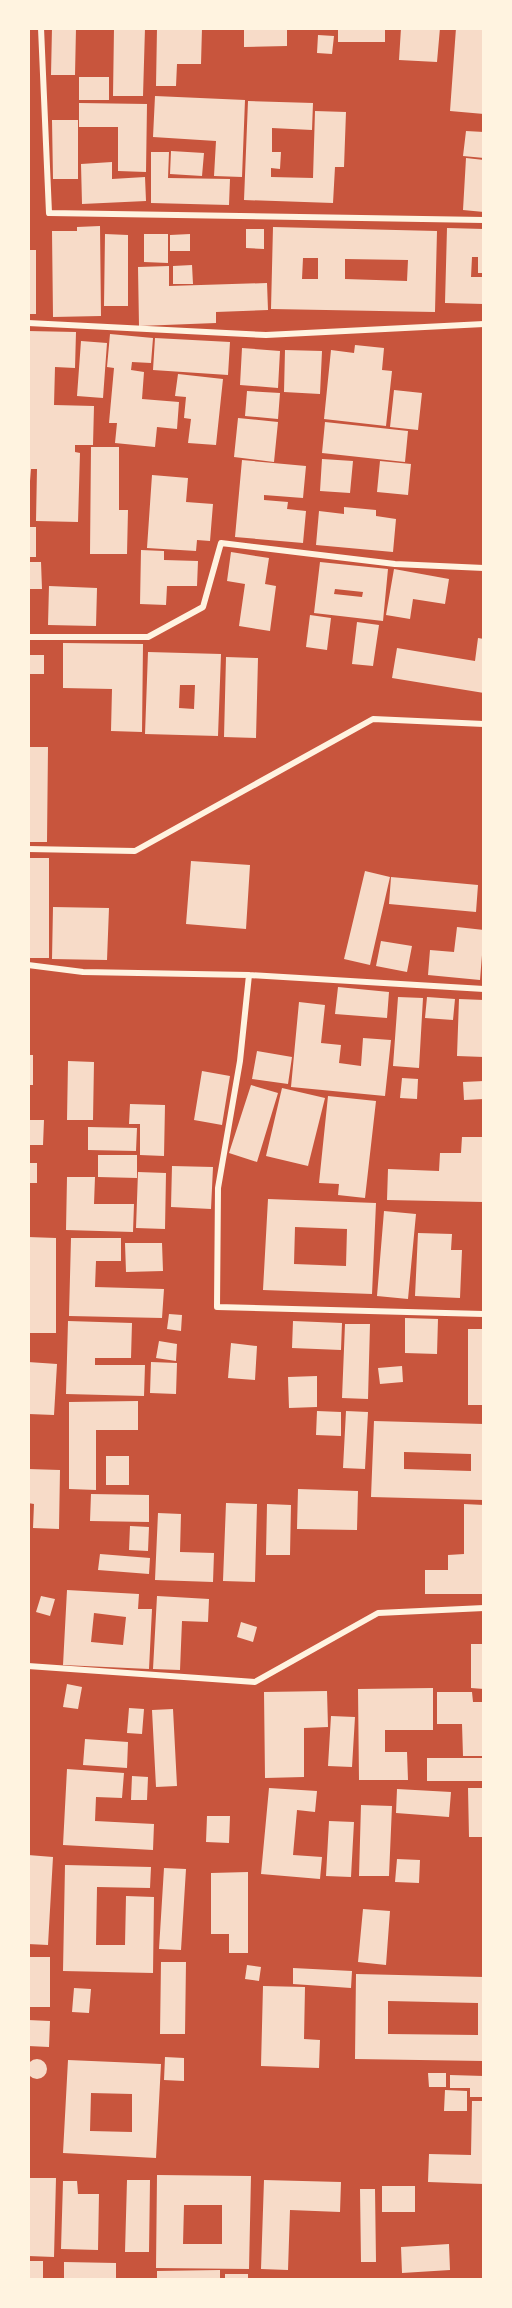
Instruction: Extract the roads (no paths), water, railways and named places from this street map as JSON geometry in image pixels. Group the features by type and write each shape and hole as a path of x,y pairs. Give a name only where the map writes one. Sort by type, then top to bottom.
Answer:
{"street":[{"path":"41,28 49,213 483,220"},
{"path":"28,323 266,335 483,324"},
{"path":"28,636 148,637 203,607 221,543 395,564 483,568"},
{"path":"28,849 135,851 373,719 483,724"},
{"path":"28,965 83,972 249,975 483,989"},
{"path":"249,975 240,1061 218,1188 217,1307 483,1314"},
{"path":"28,1666 255,1682 378,1612 483,1608"}]}
